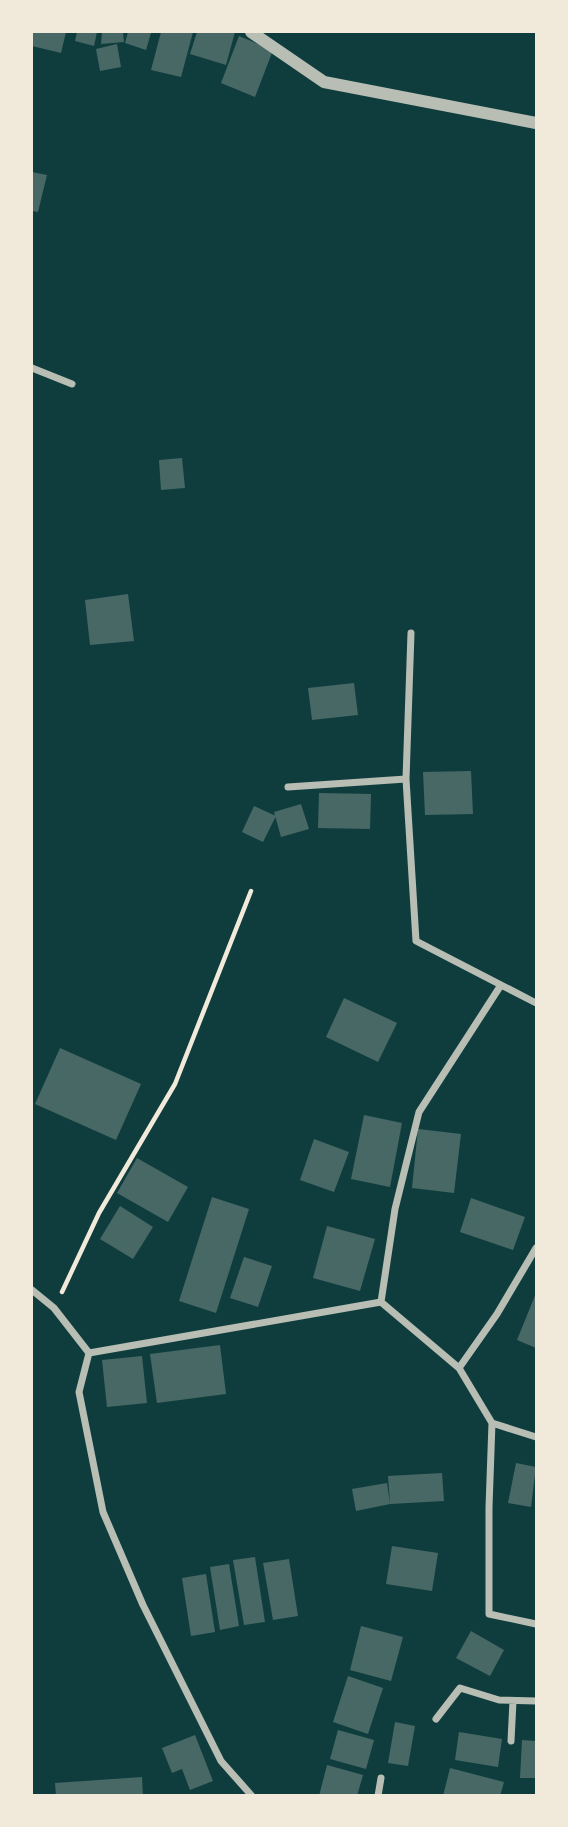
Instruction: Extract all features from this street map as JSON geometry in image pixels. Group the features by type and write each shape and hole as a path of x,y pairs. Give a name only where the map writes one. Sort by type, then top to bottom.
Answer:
{"street":[{"path":"251,32 324,82 537,123"},
{"path":"32,368 72,384"},
{"path":"411,633 406,779 416,940 537,1003"},
{"path":"288,787 406,779"},
{"path":"381,1302 395,1209 419,1112 500,985"},
{"path":"459,1368 497,1314 537,1248"},
{"path":"32,1290 54,1308 89,1353"},
{"path":"89,1353 381,1302"},
{"path":"381,1302 459,1368 492,1423 489,1614 537,1625"},
{"path":"89,1353 79,1392 103,1512 143,1605 220,1762 252,1796"},
{"path":"492,1423 537,1437"},
{"path":"436,1719 460,1688 499,1700 537,1700"},
{"path":"511,1741 513,1701"},
{"path":"378,1796 381,1778"}],"path":[{"path":"54,1308 99,1213 176,1084 251,891"}],"building":[{"path":"32,32 66,32 61,53 32,46"},
{"path":"77,32 97,32 94,46 75,41"},
{"path":"102,32 123,32 124,42 101,44"},
{"path":"128,32 151,33 146,50 125,43"},
{"path":"161,32 193,32 181,77 151,70"},
{"path":"197,32 235,32 226,65 190,54"},
{"path":"239,36 273,50 255,97 221,83"},
{"path":"117,44 121,67 100,71 96,49"},
{"path":"32,172 47,175 38,212 32,211"},
{"path":"182,458 185,488 161,490 159,460"},
{"path":"128,594 134,641 90,645 85,600"},
{"path":"354,683 358,715 312,720 308,688"},
{"path":"471,771 473,814 425,815 423,772"},
{"path":"319,793 371,794 370,829 318,828"},
{"path":"301,804 309,829 281,837 274,812"},
{"path":"254,806 276,816 263,842 242,832"},
{"path":"344,998 397,1023 378,1062 326,1037"},
{"path":"60,1048 141,1084 116,1140 35,1104"},
{"path":"364,1115 402,1123 390,1187 351,1179"},
{"path":"418,1129 461,1134 454,1193 412,1188"},
{"path":"314,1139 349,1152 334,1192 300,1180"},
{"path":"137,1158 188,1187 168,1222 117,1193"},
{"path":"212,1197 249,1209 216,1313 179,1301"},
{"path":"471,1198 525,1217 513,1250 460,1232"},
{"path":"120,1206 153,1227 133,1259 100,1239"},
{"path":"327,1226 375,1239 360,1291 313,1278"},
{"path":"244,1257 272,1266 258,1307 230,1298"},
{"path":"536,1293 536,1348 517,1340"},
{"path":"220,1345 226,1394 157,1403 150,1354"},
{"path":"142,1356 147,1403 107,1407 102,1360"},
{"path":"516,1463 536,1467 531,1507 508,1503"},
{"path":"442,1473 444,1501 390,1504 388,1476"},
{"path":"387,1483 390,1504 356,1511 352,1489"},
{"path":"392,1546 438,1553 432,1591 386,1584"},
{"path":"255,1557 265,1622 244,1625 233,1560"},
{"path":"289,1559 298,1616 273,1620 263,1563"},
{"path":"229,1564 239,1626 220,1630 210,1567"},
{"path":"206,1574 215,1632 191,1636 182,1578"},
{"path":"361,1626 403,1637 391,1681 350,1670"},
{"path":"471,1631 504,1650 490,1676 456,1658"},
{"path":"348,1676 383,1688 368,1734 333,1722"},
{"path":"395,1722 415,1726 408,1766 388,1763"},
{"path":"338,1730 374,1740 366,1769 330,1759"},
{"path":"459,1732 502,1739 498,1767 455,1760"},
{"path":"195,1735 213,1781 190,1790 182,1769 172,1773 162,1748"},
{"path":"522,1740 536,1741 536,1778 520,1778"},
{"path":"327,1765 363,1775 357,1796 319,1796"},
{"path":"450,1768 504,1782 500,1796 443,1796"},
{"path":"142,1777 143,1796 56,1796 55,1783"}]}
